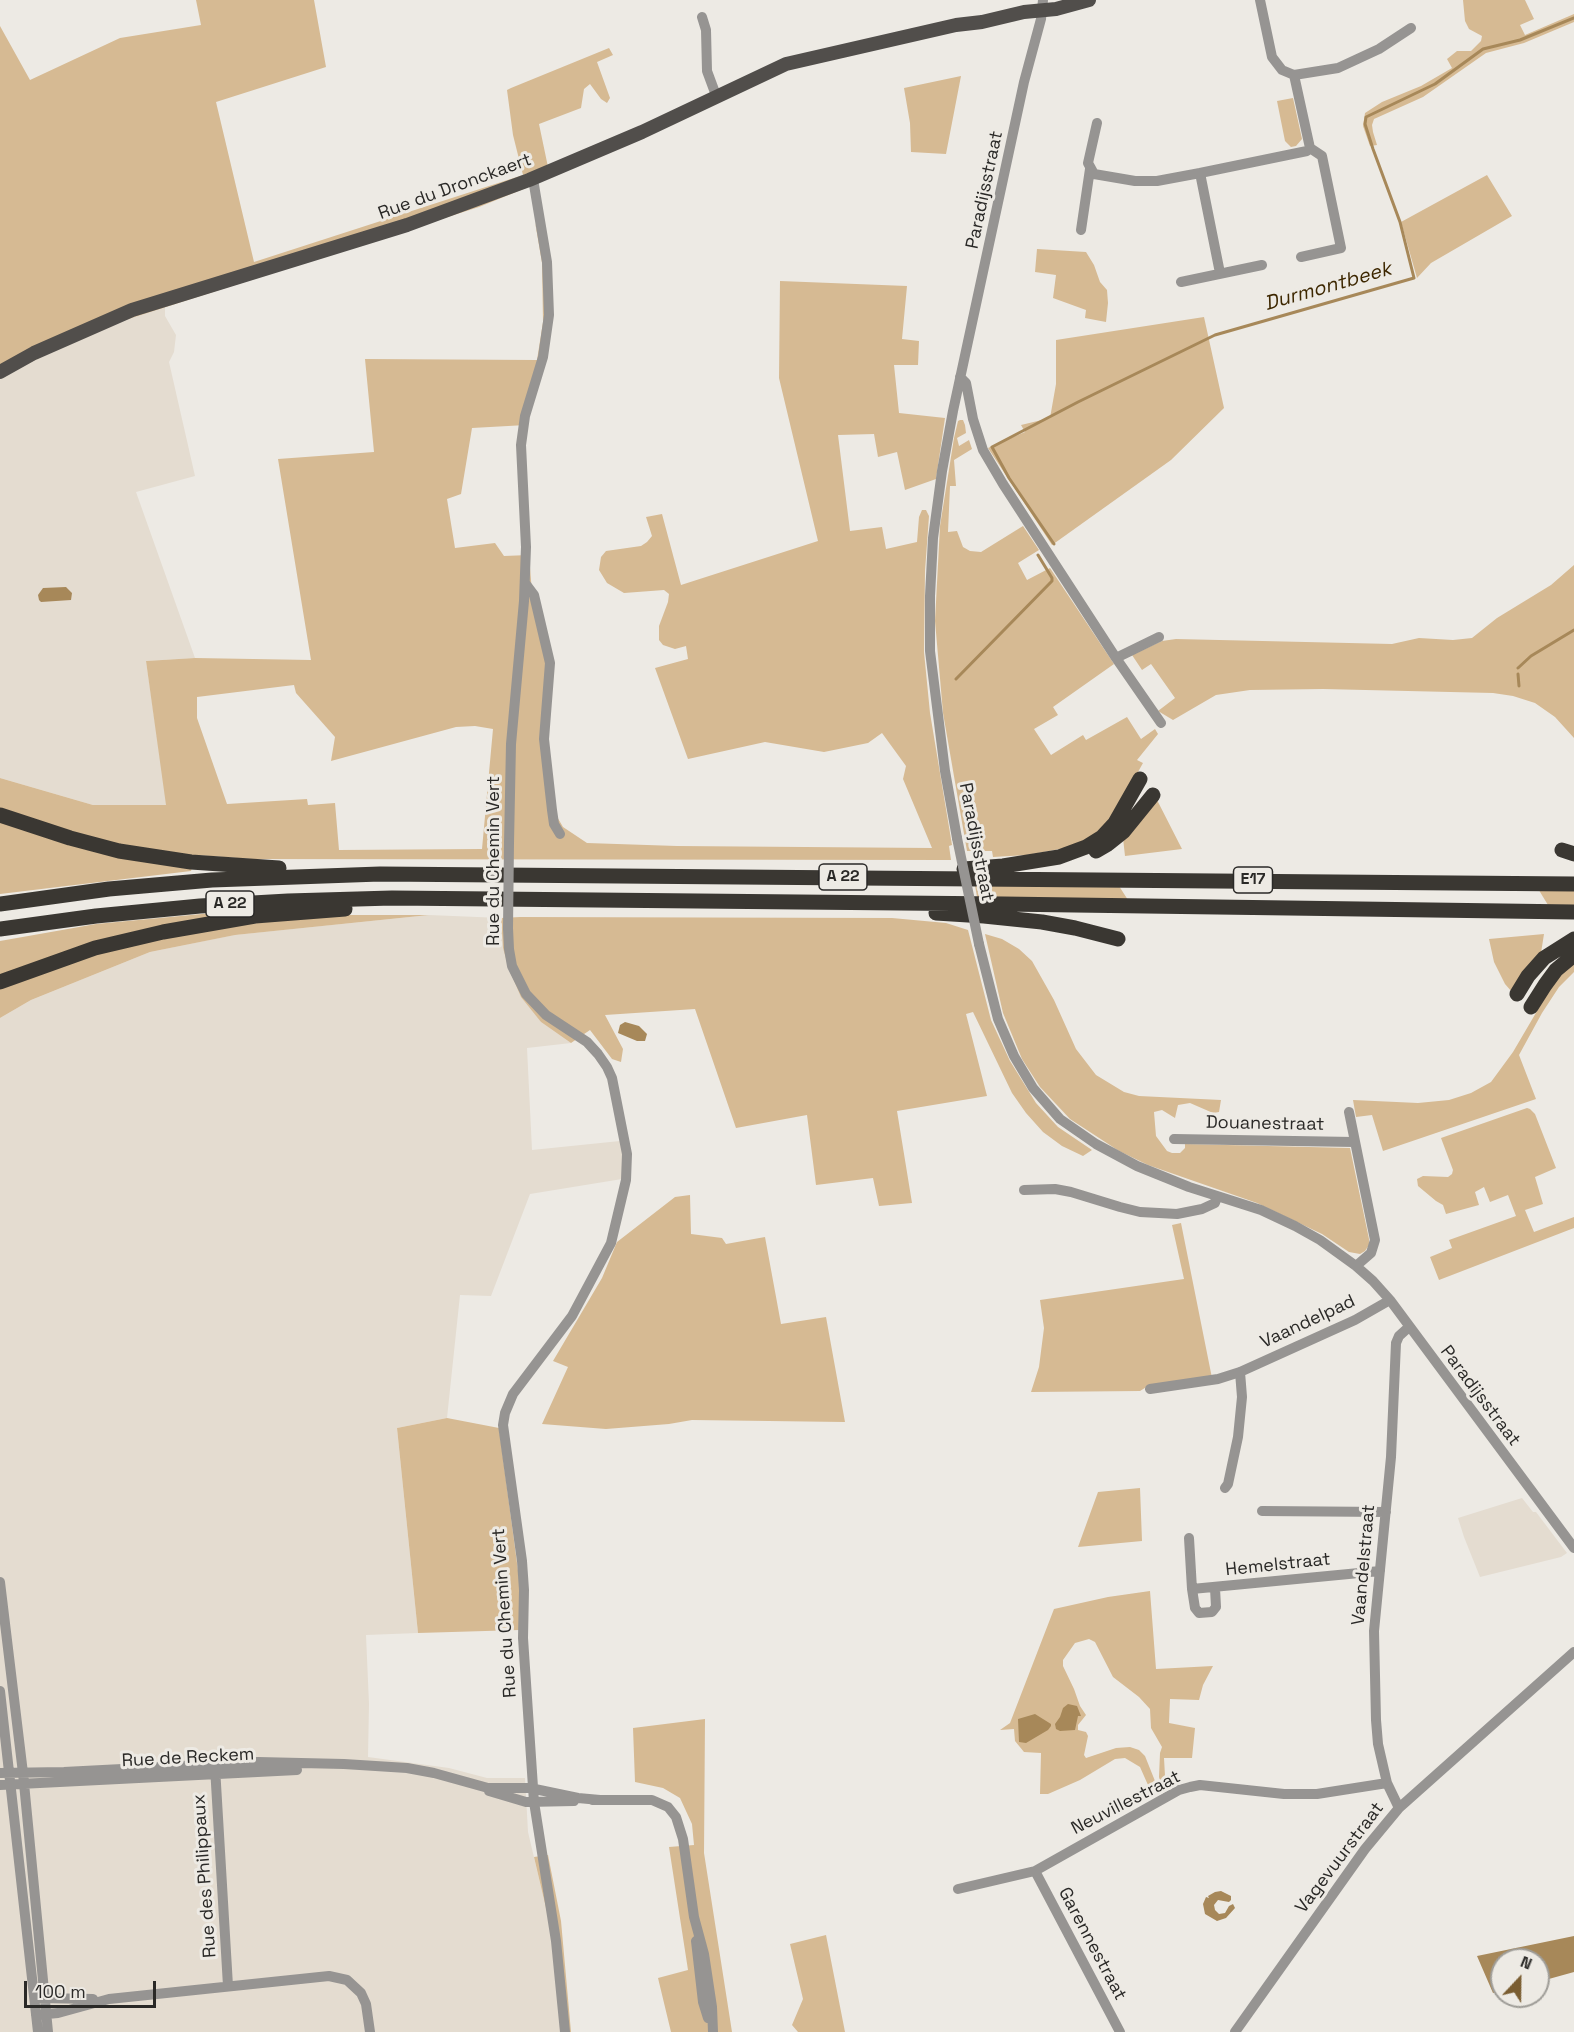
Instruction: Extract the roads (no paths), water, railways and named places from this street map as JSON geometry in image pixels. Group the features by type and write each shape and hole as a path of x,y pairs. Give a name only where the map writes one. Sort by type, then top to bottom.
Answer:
{"highway":[{"path":"958,870 1059,857 1086,847 1102,837 1115,823 1140,779"},
{"path":"875,877 929,870 1004,871 1064,862 1090,854 1108,844 1123,832 1153,795"},
{"path":"1,815 83,842 158,858 208,864 343,868 380,874"},
{"name":"A 22","path":"0,904 98,891 193,882 380,874 931,878"},
{"name":"E17","path":"931,878 1574,884"},
{"path":"0,982 111,944 207,923 288,912 418,905 461,898"},
{"name":"A 22","path":"0,929 112,914 310,900 461,898 940,903"},
{"path":"847,903 879,910 1030,921 1075,928 1118,939"},
{"name":"E17","path":"940,903 1574,912"},
{"path":"1516,994 1544,958 1574,939"},
{"path":"1531,1007 1556,970 1574,955"},
{"path":"0,987 34,970"}],"main road":[{"name":"Rue du Dronckaert","path":"0,364 27,348 107,316 407,225 533,178 604,149 799,60 956,25 982,22 1043,5 1056,9 1089,0"},
{"name":"Rue du Dronckaert","path":"0,372 34,353 132,310"}],"street":[{"path":"1260,0 1272,57 1282,70 1294,75 1338,68 1378,49 1411,28"},
{"name":"Paradijsstraat","path":"1043,5 960,377 942,471 933,537 930,596 930,651 945,771 979,944 998,1019 1014,1056 1033,1088 1060,1119 1096,1144 1137,1166 1261,1210 1295,1226 1320,1240 1373,1281 1574,1548"},
{"path":"702,17 706,30 707,71 717,98"},
{"path":"1294,75 1310,148 1322,156 1341,248 1301,257"},
{"path":"1081,230 1088,163 1097,123"},
{"path":"1089,169 1094,174 1135,181 1157,181 1307,151 1310,148"},
{"path":"1200,173 1220,273"},
{"name":"Rue du Chemin Vert","path":"533,178 545,249 550,297 543,357 525,416 521,438 526,537 525,583 511,744 509,949 512,966 526,994 546,1015 587,1042 607,1067 612,1078 627,1158 626,1180 618,1218 608,1249 572,1316 513,1394 504,1418 504,1438 522,1561 523,1638 534,1802 556,1941 565,2032"},
{"path":"1181,282 1262,265"},
{"path":"960,377 966,383 973,418 983,450 1116,658 1161,723"},
{"name":"Rue du Chemin Vert","path":"525,583 534,595 550,663 544,739 554,824 560,834"},
{"path":"1116,658 1159,637"},
{"path":"1349,1112 1375,1240 1371,1253 1356,1266"},
{"name":"Douanestraat","path":"1174,1139 1354,1142"},
{"path":"1024,1190 1055,1189 1140,1212 1168,1213 1202,1209 1215,1203 1217,1196"},
{"name":"Vaandelpad","path":"1150,1389 1218,1379 1240,1372 1355,1320 1389,1300"},
{"name":"Vaandelstraat","path":"1399,1808 1387,1783 1378,1744 1374,1631 1391,1450 1396,1343 1399,1336 1409,1327"},
{"path":"1225,1488 1228,1484 1238,1437 1242,1398 1240,1372"},
{"path":"1262,1511 1386,1512"},
{"name":"Hemelstraat","path":"1189,1538 1192,1589 1195,1608 1199,1613 1212,1612 1216,1607 1215,1588"},
{"name":"Hemelstraat","path":"1192,1589 1380,1571"},
{"path":"0,1582 24,1778 39,1998"},
{"name":"Vagevuurstraat","path":"1235,2032 1365,1849 1399,1808 1574,1652"},
{"path":"0,1691 5,1785 41,2015 48,2032"},
{"name":"Rue de Reckem","path":"4,1773 24,1778 215,1768 258,1762 378,1766 416,1769 475,1785 514,1799 534,1802 600,1800"},
{"name":"Rue des Philippaux","path":"215,1768 228,1986"},
{"name":"Rue de Reckem","path":"5,1785 24,1778"},
{"name":"Neuvillestraat","path":"958,1888 1035,1870 1179,1790 1190,1787 1200,1785 1284,1794 1317,1794 1387,1783"},
{"name":"Rue de Reckem","path":"475,1785 533,1789 600,1800"},
{"path":"600,1800 652,1800 672,1811 681,1829 694,1917 709,1984 712,2032"},
{"name":"Garennestraat","path":"1035,1870 1120,2032"},
{"path":"39,1998 109,1999 322,1976 341,1978 352,1983 364,1998 370,2032"},
{"path":"41,2015 58,2013 109,1999"},
{"path":"38,2032 41,2015"}],"waterway":[{"name":"Durmontbeek","path":"1054,544 1009,478 992,447 1215,335 1414,278 1400,222 1365,124 1366,117 1435,84 1483,49 1520,40 1574,18"},
{"name":"Durmontbeek","path":"956,679 1052,581 1038,555"},
{"path":"1518,668 1531,656 1574,630"},
{"path":"1518,674 1519,686"}]}
